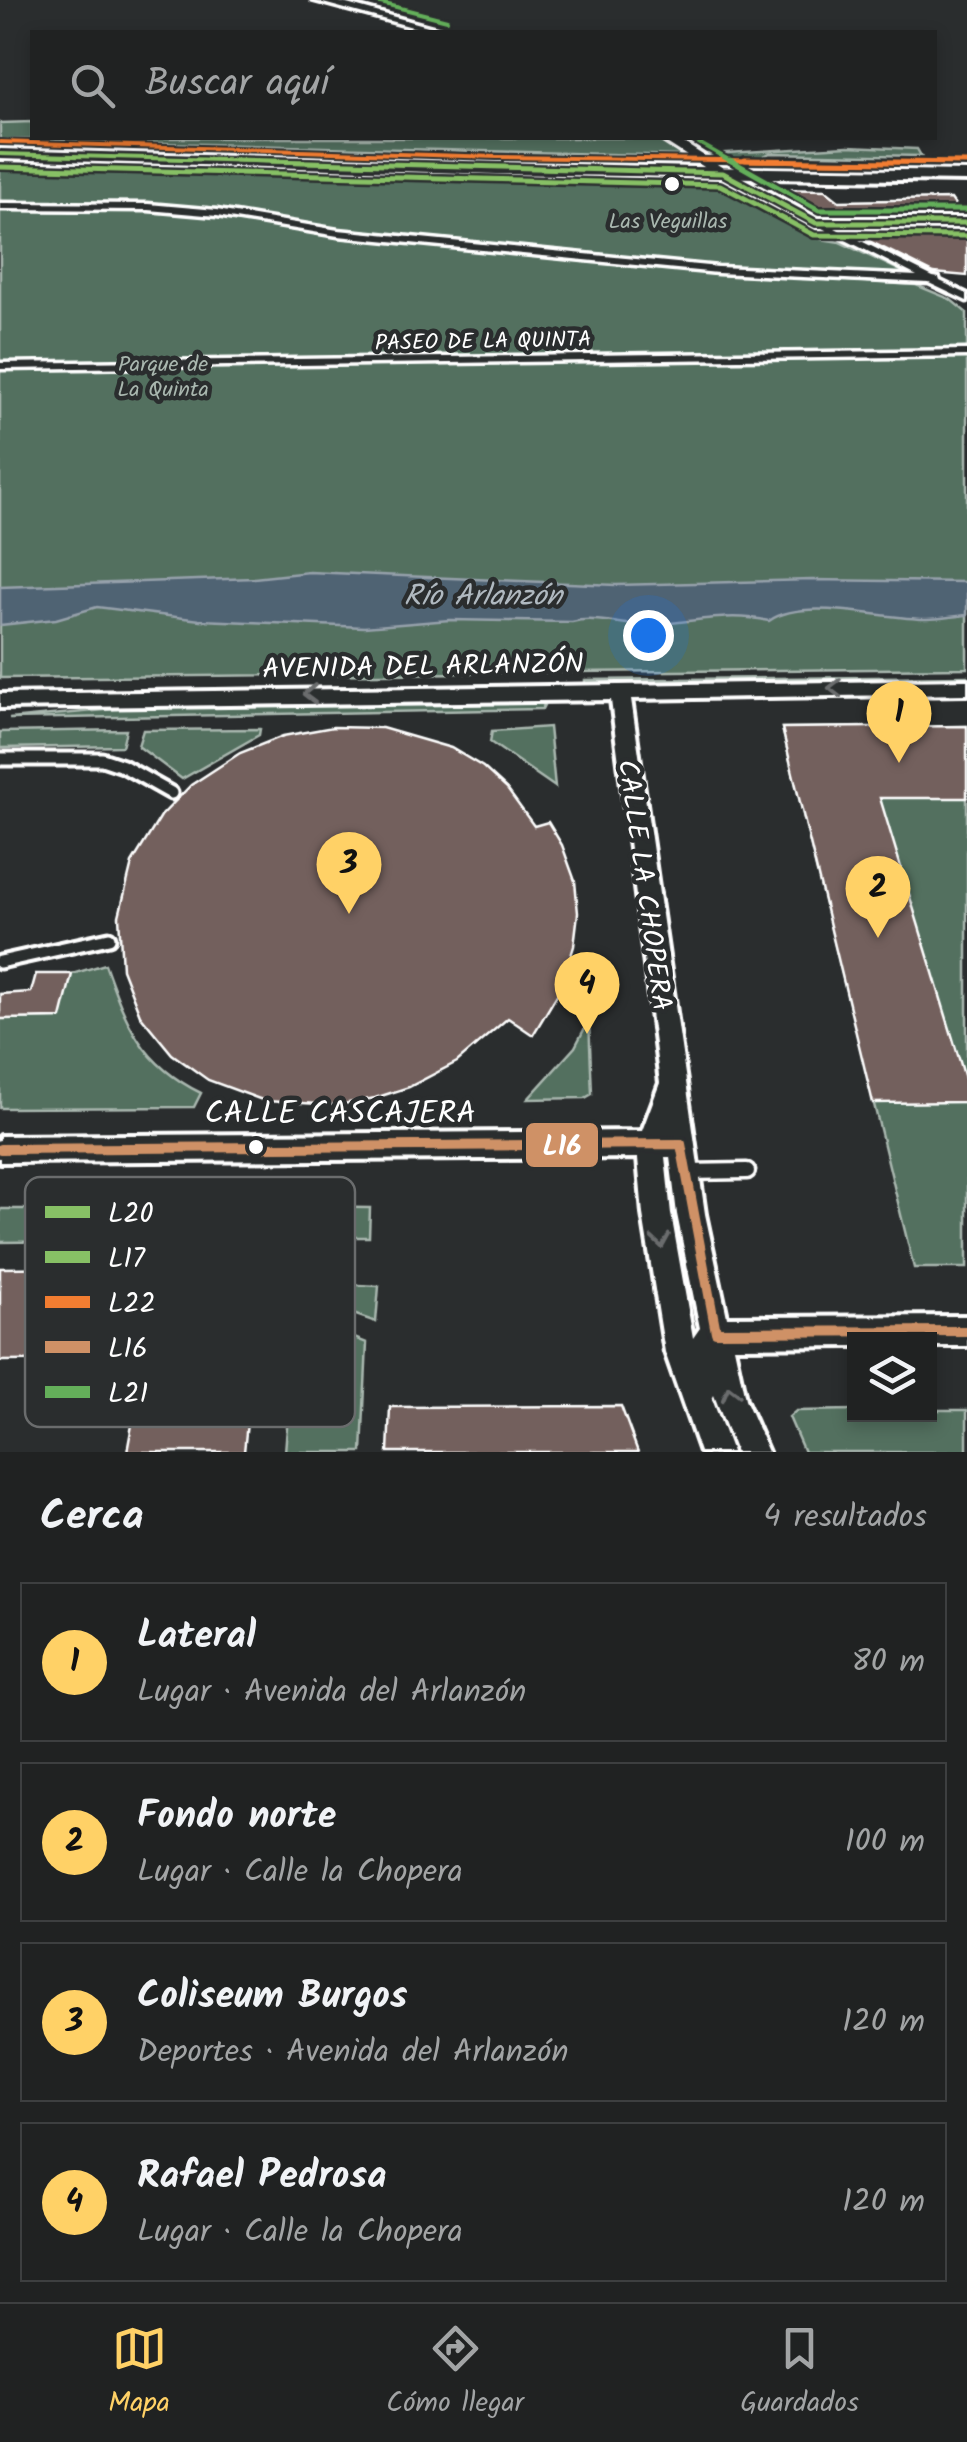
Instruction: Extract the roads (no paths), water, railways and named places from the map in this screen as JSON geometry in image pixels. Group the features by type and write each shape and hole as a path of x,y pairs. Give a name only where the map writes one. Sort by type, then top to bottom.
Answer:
{"main road":[{"path":"0,154 723,174 967,176"}],"street":[{"path":"318,0 436,30"},
{"path":"669,140 723,174 967,298"},
{"path":"0,206 148,207 217,213 338,233 718,270 936,280"},
{"path":"823,224 967,223"},
{"name":"PASEO DE LA QUINTA","path":"0,366 967,353"},
{"name":"AVENIDA DEL ARLANZÓN","path":"0,703 101,697 967,687"},
{"name":"CALLE LA CHOPERA","path":"620,690 683,1158 730,1400 752,1452"},
{"name":"CALLE LA CHOPERA","path":"672,1080 650,1144 656,1214 680,1352 710,1438"},
{"name":"CALLE CASCAJERA","path":"0,1150 650,1144 683,1158"},
{"path":"710,1438 698,1381 702,1350 716,1332 967,1332"}],"lane":[{"path":"0,759 102,759 124,766 171,794"},
{"path":"0,962 109,938"},
{"path":"683,1158 747,1171"}],"water":[{"name":"Río Arlanzón","path":"309,572 616,585 812,580 967,582 967,615 927,619 803,610 769,621 725,618 640,625 591,620 450,620 364,627 200,620 97,607 56,619 0,625 0,587 254,578"}],"place":[{"name":"Lateral","path":"899,763"},
{"name":"Coliseum Burgos","path":"349,914"},
{"name":"Fondo norte","path":"878,938"},
{"name":"Rafael Pedrosa","path":"587,1034"}],"park label":[{"name":"Las Veguillas","path":"668,220"},
{"name":"Parque de La Quinta","path":"163,376"}]}
